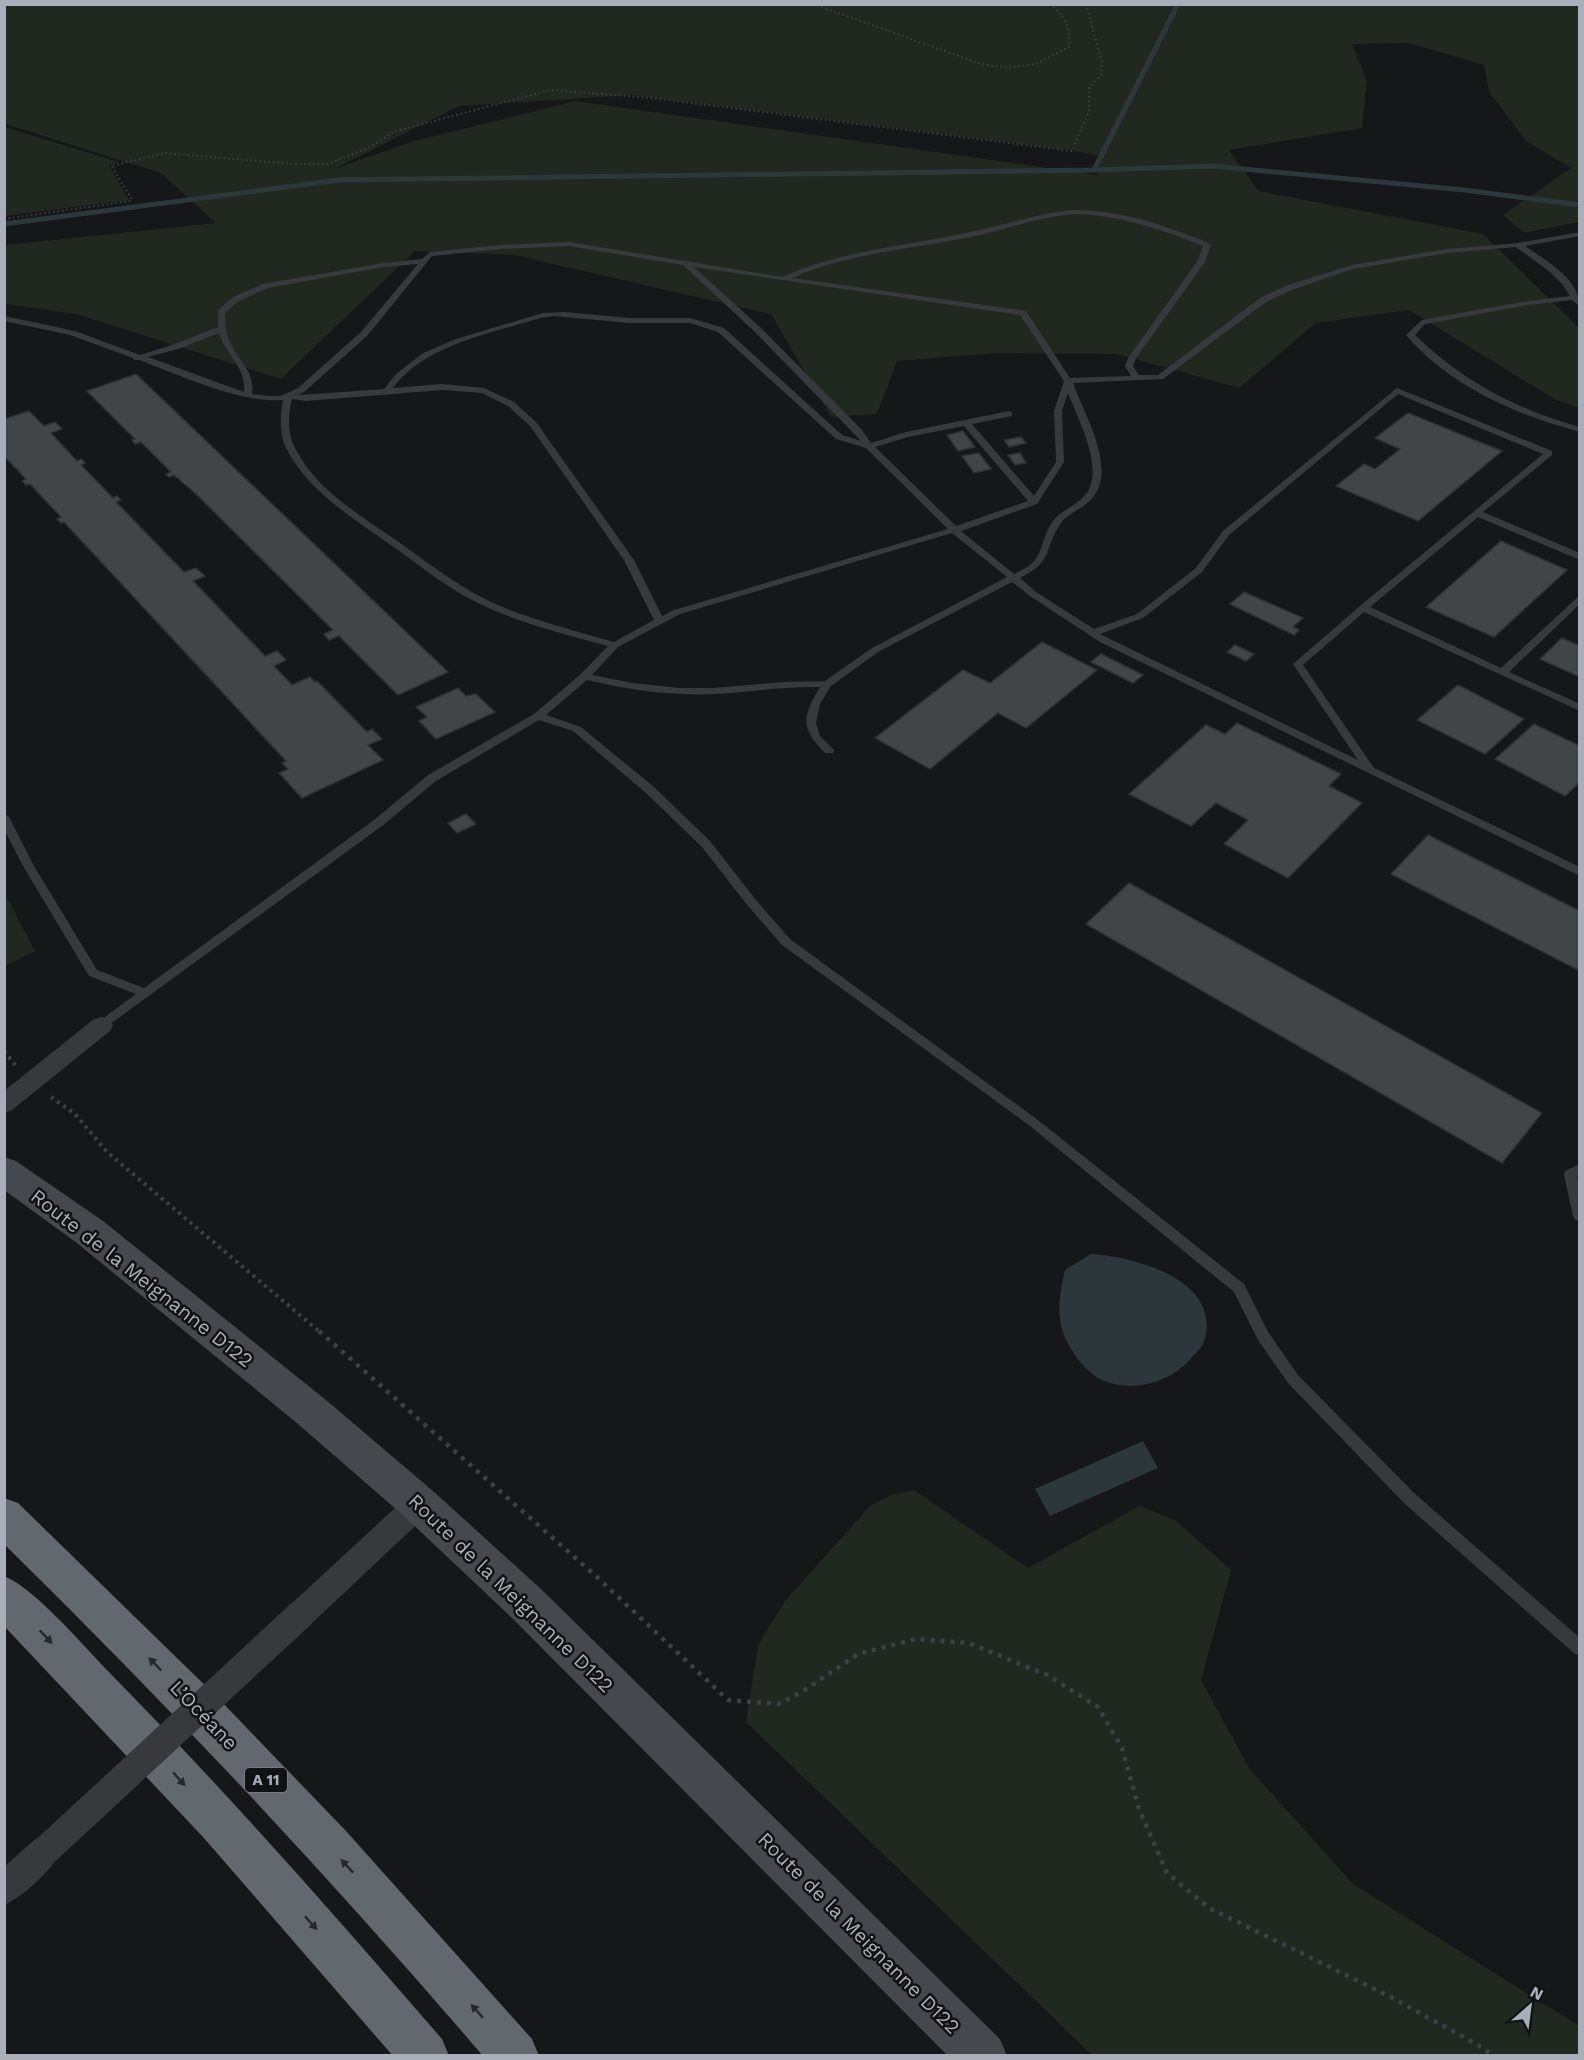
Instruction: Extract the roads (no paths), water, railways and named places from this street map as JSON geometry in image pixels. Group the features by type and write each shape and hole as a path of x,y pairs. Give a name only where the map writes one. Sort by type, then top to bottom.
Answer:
{"highway":[{"name":"L’Océane","path":"4,1516 99,1607 235,1746 427,1952 515,2055"},
{"path":"4,1596 171,1771 311,1923 425,2055"}],"street":[{"path":"4,1104 102,1025"},
{"name":"Route de la Meignanne D122","path":"4,1171 90,1232 312,1412 419,1504 527,1604 983,2055"},
{"path":"4,1888 419,1504"}],"lane":[{"path":"783,279 825,263 971,234 1052,214 1089,212 1166,228 1207,245 1201,262 1132,358 1129,366 1136,377"},
{"path":"1068,381 1160,378 1263,300 1291,286 1352,267 1446,251 1518,245 1580,234"},
{"path":"615,645 531,620 482,601 445,579 345,508 305,470 289,446 284,409 289,396 301,390 364,333 430,254 500,247 569,244 783,279 1023,313 1068,381 1096,456 1097,482 1088,497 1059,518 1040,561 1022,575 1011,578 875,650 827,684 815,704 811,723 815,737 829,751"},
{"path":"1518,245 1555,273 1571,289 1573,298 1580,305"},
{"path":"248,396 250,382 243,365 228,347 221,329 220,312 236,299 266,286 383,265 424,261"},
{"path":"686,264 758,330 859,432 869,446 954,530 1011,578 1093,633 1580,872"},
{"path":"1573,298 1528,303 1422,322 1410,335 1426,352 1454,374 1496,401 1580,430"},
{"path":"388,390 400,373 430,352 455,342 551,314 640,321 681,318 706,323 721,330 839,437 869,446 965,422 1009,414"},
{"path":"4,318 72,333 248,396 269,399 289,396 306,398 443,387 484,390 511,404 532,424 629,560 659,621"},
{"path":"137,358 175,347 221,329"},
{"path":"102,1025 378,823 432,778 538,716 585,676 615,645 677,612 954,530 1034,502 1060,462 1058,411 1068,381"},
{"path":"1093,633 1140,616 1199,570 1226,533 1397,391 1549,453 1298,664 1370,770"},
{"path":"965,422 1034,502"},
{"path":"1477,513 1580,557"},
{"path":"1503,672 1580,598"},
{"path":"1363,608 1580,708"},
{"path":"585,676 657,691 712,691 804,683 827,684"},
{"path":"538,716 577,729 650,790 706,844 786,942 1034,1123 1239,1288 1263,1336 1293,1379 1409,1498 1580,1649"},
{"path":"4,817 29,866 93,973 146,993"},
{"path":"1580,1169 1570,1175 1580,1215"}],"waterway":[{"path":"1094,170 1178,4"},
{"path":"1094,170 1213,166 1464,190 1580,205"},
{"path":"4,224 339,180 1094,170"}]}
